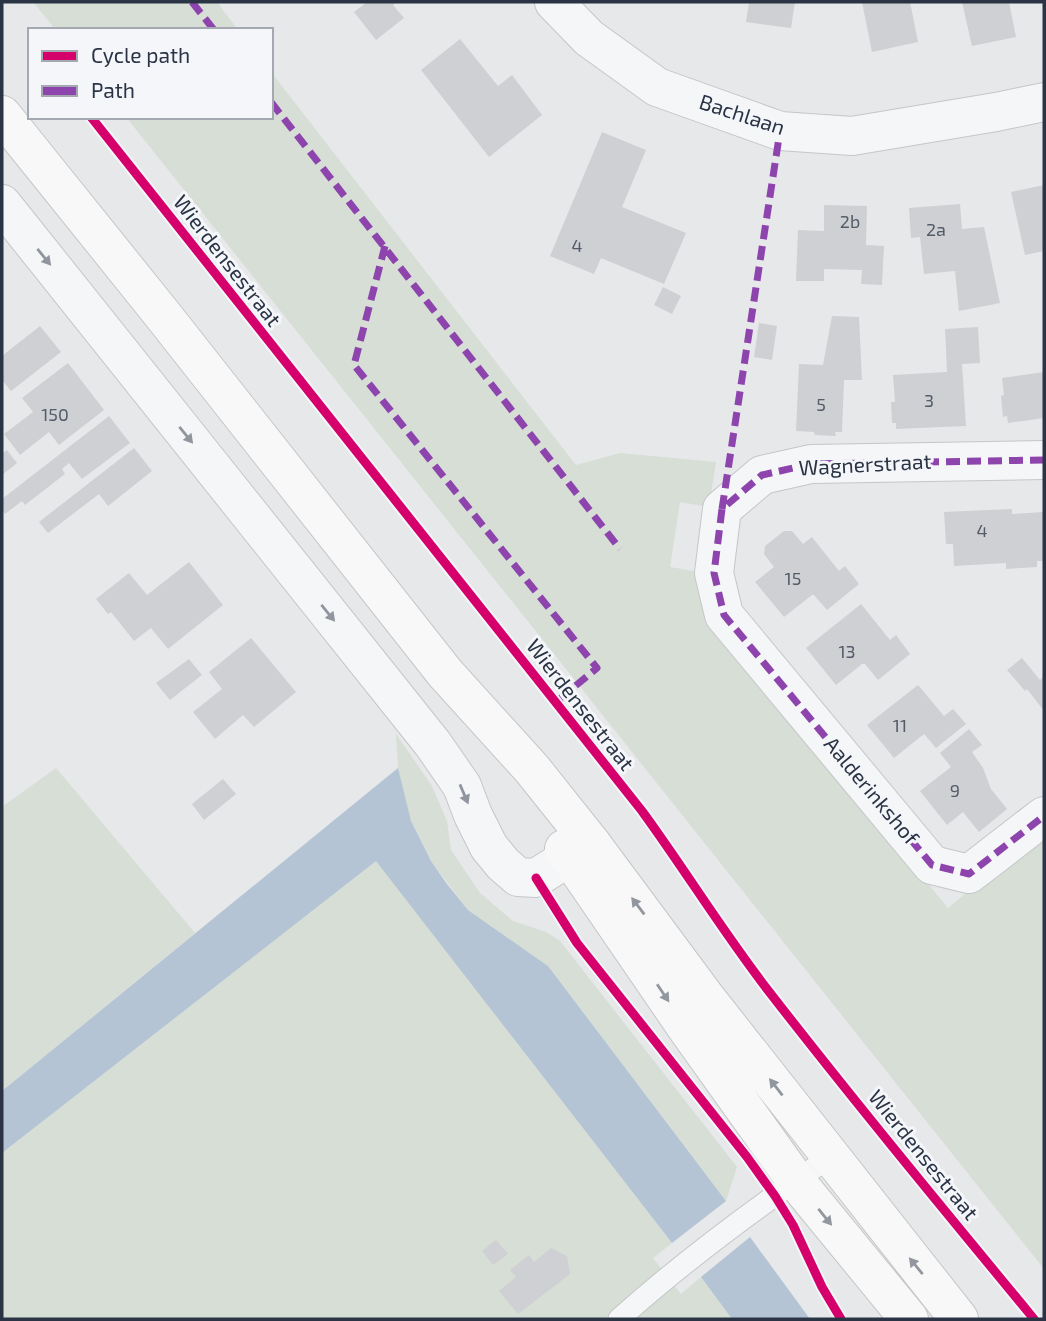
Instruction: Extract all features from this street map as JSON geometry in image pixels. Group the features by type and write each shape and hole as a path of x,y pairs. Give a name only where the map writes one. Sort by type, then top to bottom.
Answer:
{"main road":[{"path":"2,115 445,674 532,769 688,1030 796,1181 909,1319"},
{"path":"580,850 706,998 959,1319"}],"street":[{"name":"Bachlaan","path":"554,2 589,38 657,87 780,131 852,136 1044,102"},
{"path":"2,204 433,744 462,786 489,847 503,864 518,877 536,878 580,850"},
{"name":"Wagnerstraat","path":"724,615 714,573 722,509 762,475 811,464 1044,460"},
{"name":"Aalderinkshof","path":"724,615 932,865 969,874 1044,816"}],"lane":[{"path":"619,1319 663,1280 830,1157"}],"shaded area":[{"path":"33,2 217,2 236,28 54,28"},
{"path":"273,75 576,465 620,453 716,462 709,507 680,502 670,567 699,572 709,617 948,908 1044,829 1044,1269 128,119 273,119"},
{"path":"396,734 432,786 447,821 451,850 480,893 513,921 546,932 560,941 737,1167 726,1201 548,966 468,910 431,861 411,821 404,796 398,768"},
{"path":"56,768 195,933 2,1091 2,807"},
{"path":"376,860 672,1243 653,1258 681,1294 701,1277 732,1319 2,1319 2,1153"}],"water":[{"path":"398,768 411,821 431,861 447,884 468,910 548,966 726,1201 672,1243 376,861 2,1153 2,1091"},
{"path":"750,1237 810,1319 732,1319 701,1277"}],"building":[{"path":"367,2 397,2 393,5 404,18 376,40 354,12"},
{"path":"749,2 795,2 791,28 746,22"},
{"path":"862,2 910,2 918,42 872,52"},
{"path":"962,2 1009,2 1016,37 972,46"},
{"path":"460,39 498,86 512,75 542,115 489,157 421,70"},
{"path":"602,132 646,150 622,207 686,233 664,284 601,258 594,274 550,256"},
{"path":"1044,185 1044,251 1025,255 1011,192"},
{"path":"960,204 962,229 984,227 1000,303 959,311 955,271 924,274 920,237 911,238 909,208"},
{"path":"824,205 867,206 866,245 884,246 882,285 861,284 862,270 824,269 824,281 796,281 798,230 824,231"},
{"path":"663,287 681,296 672,314 654,305"},
{"path":"832,316 859,317 862,380 844,380 842,432 835,432 836,436 796,431 799,364 823,365"},
{"path":"759,323 777,326 772,360 754,357"},
{"path":"40,326 61,352 11,391 2,380 2,356"},
{"path":"978,327 980,363 962,364 966,426 896,429 896,423 892,423 891,402 895,402 893,375 947,372 945,329"},
{"path":"68,363 104,410 59,445 49,432 20,455 4,434 33,412 22,398"},
{"path":"1044,372 1044,418 1008,423 1007,416 1003,417 1002,378"},
{"path":"109,416 130,443 82,479 69,463 62,469 65,474 25,505 22,501 5,514 2,510 2,499"},
{"path":"134,448 152,471 108,506 99,494 48,533 39,522"},
{"path":"7,450 17,463 2,475 2,454"},
{"path":"1012,509 1012,514 1044,512 1044,561 1037,561 1037,567 1006,569 1006,563 954,566 953,544 946,544 944,512"},
{"path":"784,531 792,531 803,544 812,537 839,571 845,566 859,584 827,610 812,595 784,617 755,582 774,567 764,554 765,546"},
{"path":"189,562 223,605 168,649 151,628 134,641 111,612 108,614 96,599 129,573 147,595"},
{"path":"861,604 890,640 896,635 910,654 878,680 865,664 862,664 836,685 806,648"},
{"path":"251,638 296,692 254,727 243,715 215,739 193,712 222,689 209,672"},
{"path":"1022,658 1040,680 1043,677 1044,679 1044,711 1027,689 1025,691 1007,670"},
{"path":"189,659 202,675 170,700 156,683"},
{"path":"918,685 944,716 953,709 966,724 936,748 924,734 894,758 867,725"},
{"path":"969,729 982,745 972,752 983,768 991,789 1007,809 979,832 963,812 947,825 920,791 951,767 940,753"},
{"path":"223,779 236,794 204,820 192,804"},
{"path":"496,1240 508,1254 493,1265 482,1251"},
{"path":"551,1248 567,1256 570,1274 518,1314 499,1291 516,1277 510,1270 529,1255 534,1262"}],"marked path":[{"path":"192,2 212,28"},
{"path":"273,105 620,549"},
{"path":"722,509 780,131"},
{"path":"385,246 354,365 597,668 556,702"},
{"path":"1044,460 811,464 762,475 722,509 714,573 724,615 932,865 969,874 1044,816"}],"cycle path":[{"name":"Wierdensestraat","path":"93,119 642,811 767,989 1034,1319"},
{"path":"536,878 577,943 775,1196 793,1225 822,1287 841,1319"}]}
